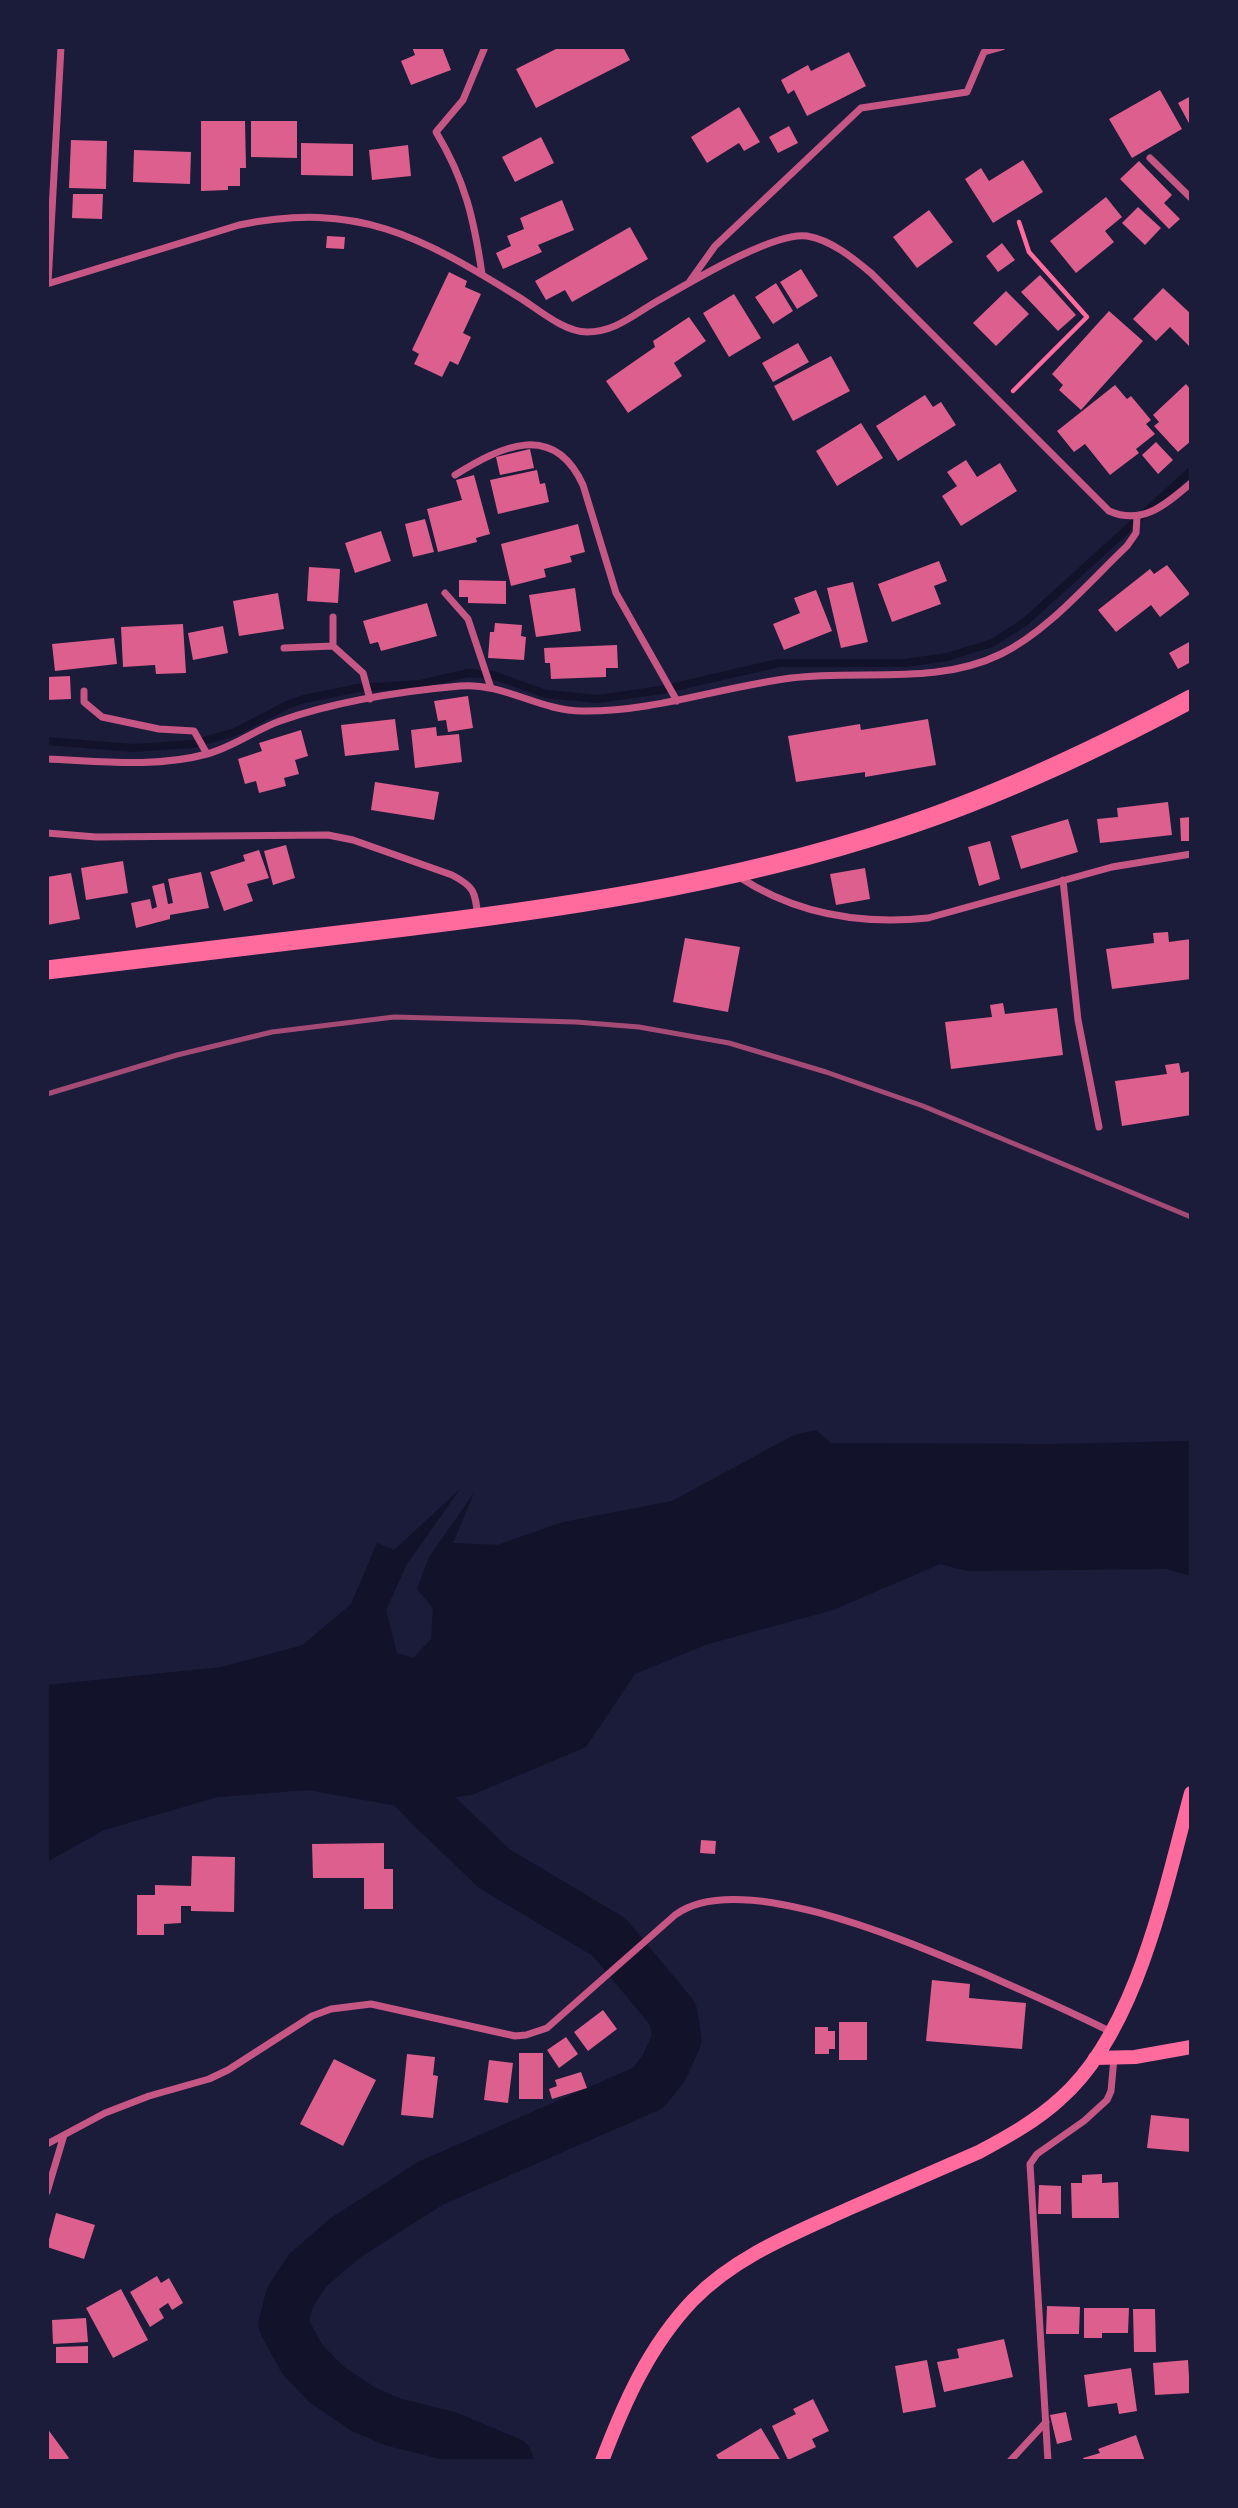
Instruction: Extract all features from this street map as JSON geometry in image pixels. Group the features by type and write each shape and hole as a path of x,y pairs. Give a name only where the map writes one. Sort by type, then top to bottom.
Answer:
{"highway":[{"path":"47,970 478,918 625,897 735,875 898,829 981,799 1054,768 1191,699"}],"main road":[{"path":"602,2461 636,2379 650,2356 693,2301 720,2277 769,2245 979,2152 1007,2137 1061,2099 1095,2059 1111,2032 1136,1976 1159,1907 1191,1793"},
{"path":"1095,2059 1114,2059 1191,2047"}],"street":[{"path":"61,47 48,284 239,225 267,219 303,217 344,220 383,227 437,248 562,324 583,332 615,327 687,284 784,237 810,236 824,242 871,273 1099,502 1119,515 1137,517 1166,503 1191,483"},
{"path":"482,274 474,223 454,162 436,132 463,100 485,47"},
{"path":"687,284 715,246 861,108 967,92 984,52 1002,47"},
{"path":"47,128 57,128"},
{"path":"1150,158 1191,198"},
{"path":"455,475 495,451 522,445 543,447 568,460 576,469 583,485 616,593 677,701"},
{"path":"47,758 137,762 207,754 277,722 370,699 463,685 491,688 568,711 629,709 793,678 953,669 1000,655 1037,630 1127,546 1136,533 1137,517"},
{"path":"445,593 468,619 491,688"},
{"path":"333,617 333,646"},
{"path":"284,648 333,646 363,673 370,699"},
{"path":"84,691 84,702 102,717 159,729 194,731 207,754"},
{"path":"47,833 96,837 328,835 353,840 465,882 475,895 478,918"},
{"path":"735,875 760,891 788,903 836,916 868,919 928,918 1112,867 1191,854"},
{"path":"1063,880 1078,1020 1099,1127"},
{"path":"47,2144 105,2113 228,2070 312,2017 331,2009 371,2004 515,2036 547,2028 684,1908 732,1898 801,1908 914,1944 1111,2032"},
{"path":"1048,2461 1041,2384 1030,2164 1037,2154 1084,2120 1107,2099 1111,2091 1114,2059"},
{"path":"47,2192 64,2135"},
{"path":"1010,2461 1046,2422"}],"path":[{"path":"1001,405 1087,317 1029,252 1019,222"}],"shaded area":[{"path":"816,1430 831,1443 1051,1444 1191,1441 1191,1576 1167,1569 967,1571 940,1564 833,1610 708,1644 635,1674 586,1747 472,1795 392,1805 308,1790 218,1797 104,1830 47,1862 47,1685 221,1667 303,1645 351,1604 377,1543 394,1550 460,1489 407,1564 386,1610 397,1653 413,1658 431,1639 433,1608 417,1589 429,1557 474,1493 453,1543 497,1545 563,1522 672,1501 794,1435"}],"building":[{"path":"412,47 442,47 451,70 411,85 401,61 415,55"},
{"path":"560,47 623,47 630,60 536,108 516,69"},
{"path":"849,52 866,86 807,116 794,90 788,94 781,80 808,65 811,71"},
{"path":"1160,90 1182,129 1132,158 1109,119"},
{"path":"1191,96 1191,127 1178,103"},
{"path":"739,107 760,142 744,151 739,143 707,163 691,137"},
{"path":"201,121 245,121 246,168 240,168 240,186 228,186 228,190 201,191"},
{"path":"251,121 297,121 297,158 251,157"},
{"path":"789,126 798,143 778,153 769,137"},
{"path":"541,137 554,163 515,182 502,157"},
{"path":"71,140 107,141 106,189 69,188"},
{"path":"301,143 353,144 353,176 301,175"},
{"path":"408,145 411,176 372,180 369,150"},
{"path":"134,150 191,152 190,184 133,182"},
{"path":"1023,160 1043,192 993,223 965,179 981,168 989,181"},
{"path":"1139,161 1172,195 1164,203 1180,219 1169,229 1120,179"},
{"path":"73,194 103,194 102,219 72,218"},
{"path":"1106,197 1122,217 1105,231 1114,242 1076,273 1050,241"},
{"path":"562,200 574,230 538,245 542,252 503,269 496,253 511,246 507,236 524,229 520,218"},
{"path":"1138,207 1161,228 1145,245 1122,223"},
{"path":"929,210 953,242 917,268 893,237"},
{"path":"630,227 648,259 572,302 565,290 546,300 535,281"},
{"path":"327,236 345,237 344,249 326,248"},
{"path":"1002,243 1015,260 998,272 986,256"},
{"path":"801,269 818,296 797,309 780,282"},
{"path":"449,272 467,281 465,287 481,294 463,333 471,337 458,365 450,361 442,377 414,364 419,354 412,350"},
{"path":"1040,275 1076,315 1058,331 1021,292"},
{"path":"776,283 793,311 773,324 755,297"},
{"path":"1163,288 1191,314 1191,348 1170,327 1156,341 1133,319"},
{"path":"1006,291 1029,314 996,346 973,323"},
{"path":"734,294 761,338 729,357 703,313"},
{"path":"1109,311 1143,341 1081,410 1059,390 1063,385 1052,374"},
{"path":"689,317 706,341 674,363 682,376 628,413 606,381 655,347 653,341"},
{"path":"798,343 809,362 773,382 762,363"},
{"path":"831,356 850,391 793,421 774,386"},
{"path":"1186,384 1191,390 1191,441 1178,452 1154,426 1159,422 1153,415"},
{"path":"1115,385 1127,399 1131,396 1151,420 1146,424 1155,434 1136,449 1139,453 1110,475 1085,444 1074,452 1057,431"},
{"path":"925,395 933,407 941,402 956,425 898,461 876,426"},
{"path":"861,423 883,458 837,486 816,451"},
{"path":"1156,442 1173,460 1158,474 1142,455"},
{"path":"530,449 534,468 500,475 496,457"},
{"path":"966,460 977,477 1000,463 1017,491 961,526 942,496 957,486 947,472"},
{"path":"537,470 540,484 545,483 549,502 498,514 490,480"},
{"path":"474,475 490,534 476,538 477,542 438,552 427,509 462,500 456,480"},
{"path":"425,519 434,552 413,557 405,524"},
{"path":"578,524 585,552 570,556 572,562 544,569 546,577 511,586 501,544"},
{"path":"381,531 391,561 355,573 345,543"},
{"path":"939,561 947,581 934,586 941,604 892,622 878,584"},
{"path":"1167,565 1190,594 1160,617 1151,605 1116,632 1098,610 1150,569 1154,574"},
{"path":"309,567 340,569 338,603 307,601"},
{"path":"459,580 506,581 506,604 468,603 468,597 459,597"},
{"path":"853,582 868,642 841,648 827,588"},
{"path":"575,588 581,631 536,637 529,595"},
{"path":"816,590 832,631 784,650 773,624 800,613 794,598"},
{"path":"278,593 284,629 239,636 233,601"},
{"path":"427,603 437,636 381,651 378,642 370,644 363,621"},
{"path":"495,623 522,625 521,636 526,637 524,660 488,658 490,632 494,632"},
{"path":"183,624 186,673 156,674 155,665 123,667 121,627"},
{"path":"223,626 228,653 193,660 188,633"},
{"path":"114,638 117,664 55,671 52,644"},
{"path":"1191,641 1191,662 1178,669 1169,653"},
{"path":"617,645 618,668 606,668 606,677 551,679 550,663 545,663 544,648"},
{"path":"70,676 71,699 47,700 47,677"},
{"path":"468,696 473,728 448,732 446,720 438,721 434,701"},
{"path":"395,719 399,750 345,756 341,725"},
{"path":"928,719 936,765 865,777 865,772 796,782 788,736 860,724 861,730"},
{"path":"436,727 437,736 459,734 462,762 415,768 411,730"},
{"path":"301,730 308,756 295,760 299,774 284,778 286,786 259,793 256,781 245,784 238,759 262,751 259,743"},
{"path":"375,782 439,792 434,820 371,810"},
{"path":"1168,802 1172,835 1100,843 1097,819 1118,817 1117,808"},
{"path":"1191,817 1191,841 1181,841 1180,818"},
{"path":"1068,819 1078,852 1021,869 1011,836"},
{"path":"990,841 1000,879 979,886 968,847"},
{"path":"286,845 295,878 273,885 264,851"},
{"path":"259,850 269,878 247,884 253,901 224,911 210,872 245,861 243,855"},
{"path":"123,861 128,893 86,900 81,868"},
{"path":"865,868 870,899 836,905 830,874"},
{"path":"201,872 209,908 170,915 170,919 136,928 131,903 150,899 152,909 157,907 152,886 164,883 168,904 173,903 168,879"},
{"path":"71,873 80,919 47,925 47,877"},
{"path":"1168,932 1169,942 1191,939 1191,979 1112,989 1106,949 1154,943 1153,933"},
{"path":"685,938 740,947 728,1012 673,1002"},
{"path":"1003,1003 1005,1014 1057,1008 1063,1055 951,1069 945,1022 992,1017 990,1005"},
{"path":"1179,1063 1181,1073 1191,1071 1191,1115 1122,1126 1115,1081 1167,1074 1165,1065"},
{"path":"701,1840 716,1841 715,1854 700,1853"},
{"path":"384,1843 384,1869 393,1869 393,1909 364,1909 364,1878 313,1878 312,1844"},
{"path":"192,1856 235,1857 234,1912 191,1911 191,1906 181,1906 181,1923 164,1924 164,1935 137,1935 137,1895 155,1895 155,1885 191,1886"},
{"path":"932,1980 970,1984 969,1998 1026,2003 1022,2049 926,2041"},
{"path":"603,2010 617,2029 588,2051 574,2032"},
{"path":"839,2022 867,2022 867,2060 839,2060"},
{"path":"815,2027 828,2027 828,2031 835,2031 835,2049 829,2049 829,2054 815,2054"},
{"path":"566,2037 578,2054 559,2068 547,2050"},
{"path":"519,2053 543,2053 543,2099 519,2099"},
{"path":"407,2054 435,2057 433,2075 438,2076 433,2118 401,2115"},
{"path":"334,2059 376,2080 343,2146 300,2124"},
{"path":"489,2060 513,2063 508,2103 484,2100"},
{"path":"581,2072 587,2088 552,2099 549,2089 557,2086 555,2080"},
{"path":"1151,2115 1191,2119 1191,2152 1147,2148"},
{"path":"1102,2174 1102,2183 1118,2182 1119,2218 1072,2218 1071,2183 1082,2183 1082,2175"},
{"path":"1039,2185 1061,2186 1061,2214 1038,2214"},
{"path":"56,2213 95,2225 84,2259 47,2247"},
{"path":"157,2276 161,2283 169,2278 183,2303 172,2310 168,2303 159,2309 164,2318 150,2327 130,2292"},
{"path":"121,2289 148,2340 113,2358 86,2308"},
{"path":"1047,2306 1080,2307 1079,2334 1046,2334"},
{"path":"1084,2308 1129,2308 1128,2333 1102,2333 1102,2338 1084,2338"},
{"path":"1133,2309 1155,2309 1156,2352 1134,2352"},
{"path":"86,2318 88,2342 53,2344 52,2320"},
{"path":"1004,2339 1013,2377 944,2392 937,2362 959,2358 957,2349"},
{"path":"88,2346 88,2363 56,2363 56,2347"},
{"path":"927,2360 936,2407 903,2413 895,2366"},
{"path":"1188,2360 1190,2393 1155,2395 1153,2363"},
{"path":"1131,2368 1137,2411 1119,2414 1117,2403 1088,2407 1084,2375"},
{"path":"813,2399 829,2431 812,2439 816,2447 788,2460 772,2426 796,2414 793,2409"},
{"path":"1066,2412 1072,2440 1057,2444 1050,2415"},
{"path":"47,2428 69,2458 65,2461 47,2461"},
{"path":"761,2428 781,2461 720,2461 716,2455"},
{"path":"1136,2435 1145,2461 1084,2461 1083,2458 1100,2453 1098,2449"}],"waterway":[{"path":"47,741 133,748 193,744 235,732 304,699 358,688 421,684 468,673 493,675 546,694 598,699 661,690 779,663 905,663 947,657 992,643 1025,622 1191,471"},
{"path":"377,1752 495,1869 609,1937 673,2014 677,2039 664,2068 648,2088 431,2183 345,2238 308,2270 290,2297 283,2324 302,2359 326,2384 363,2409 393,2422 449,2436 509,2461"}],"railway":[{"path":"47,1094 177,1055 272,1032 394,1017 576,1022 639,1027 729,1043 826,1072 923,1106 1191,1217"}]}
